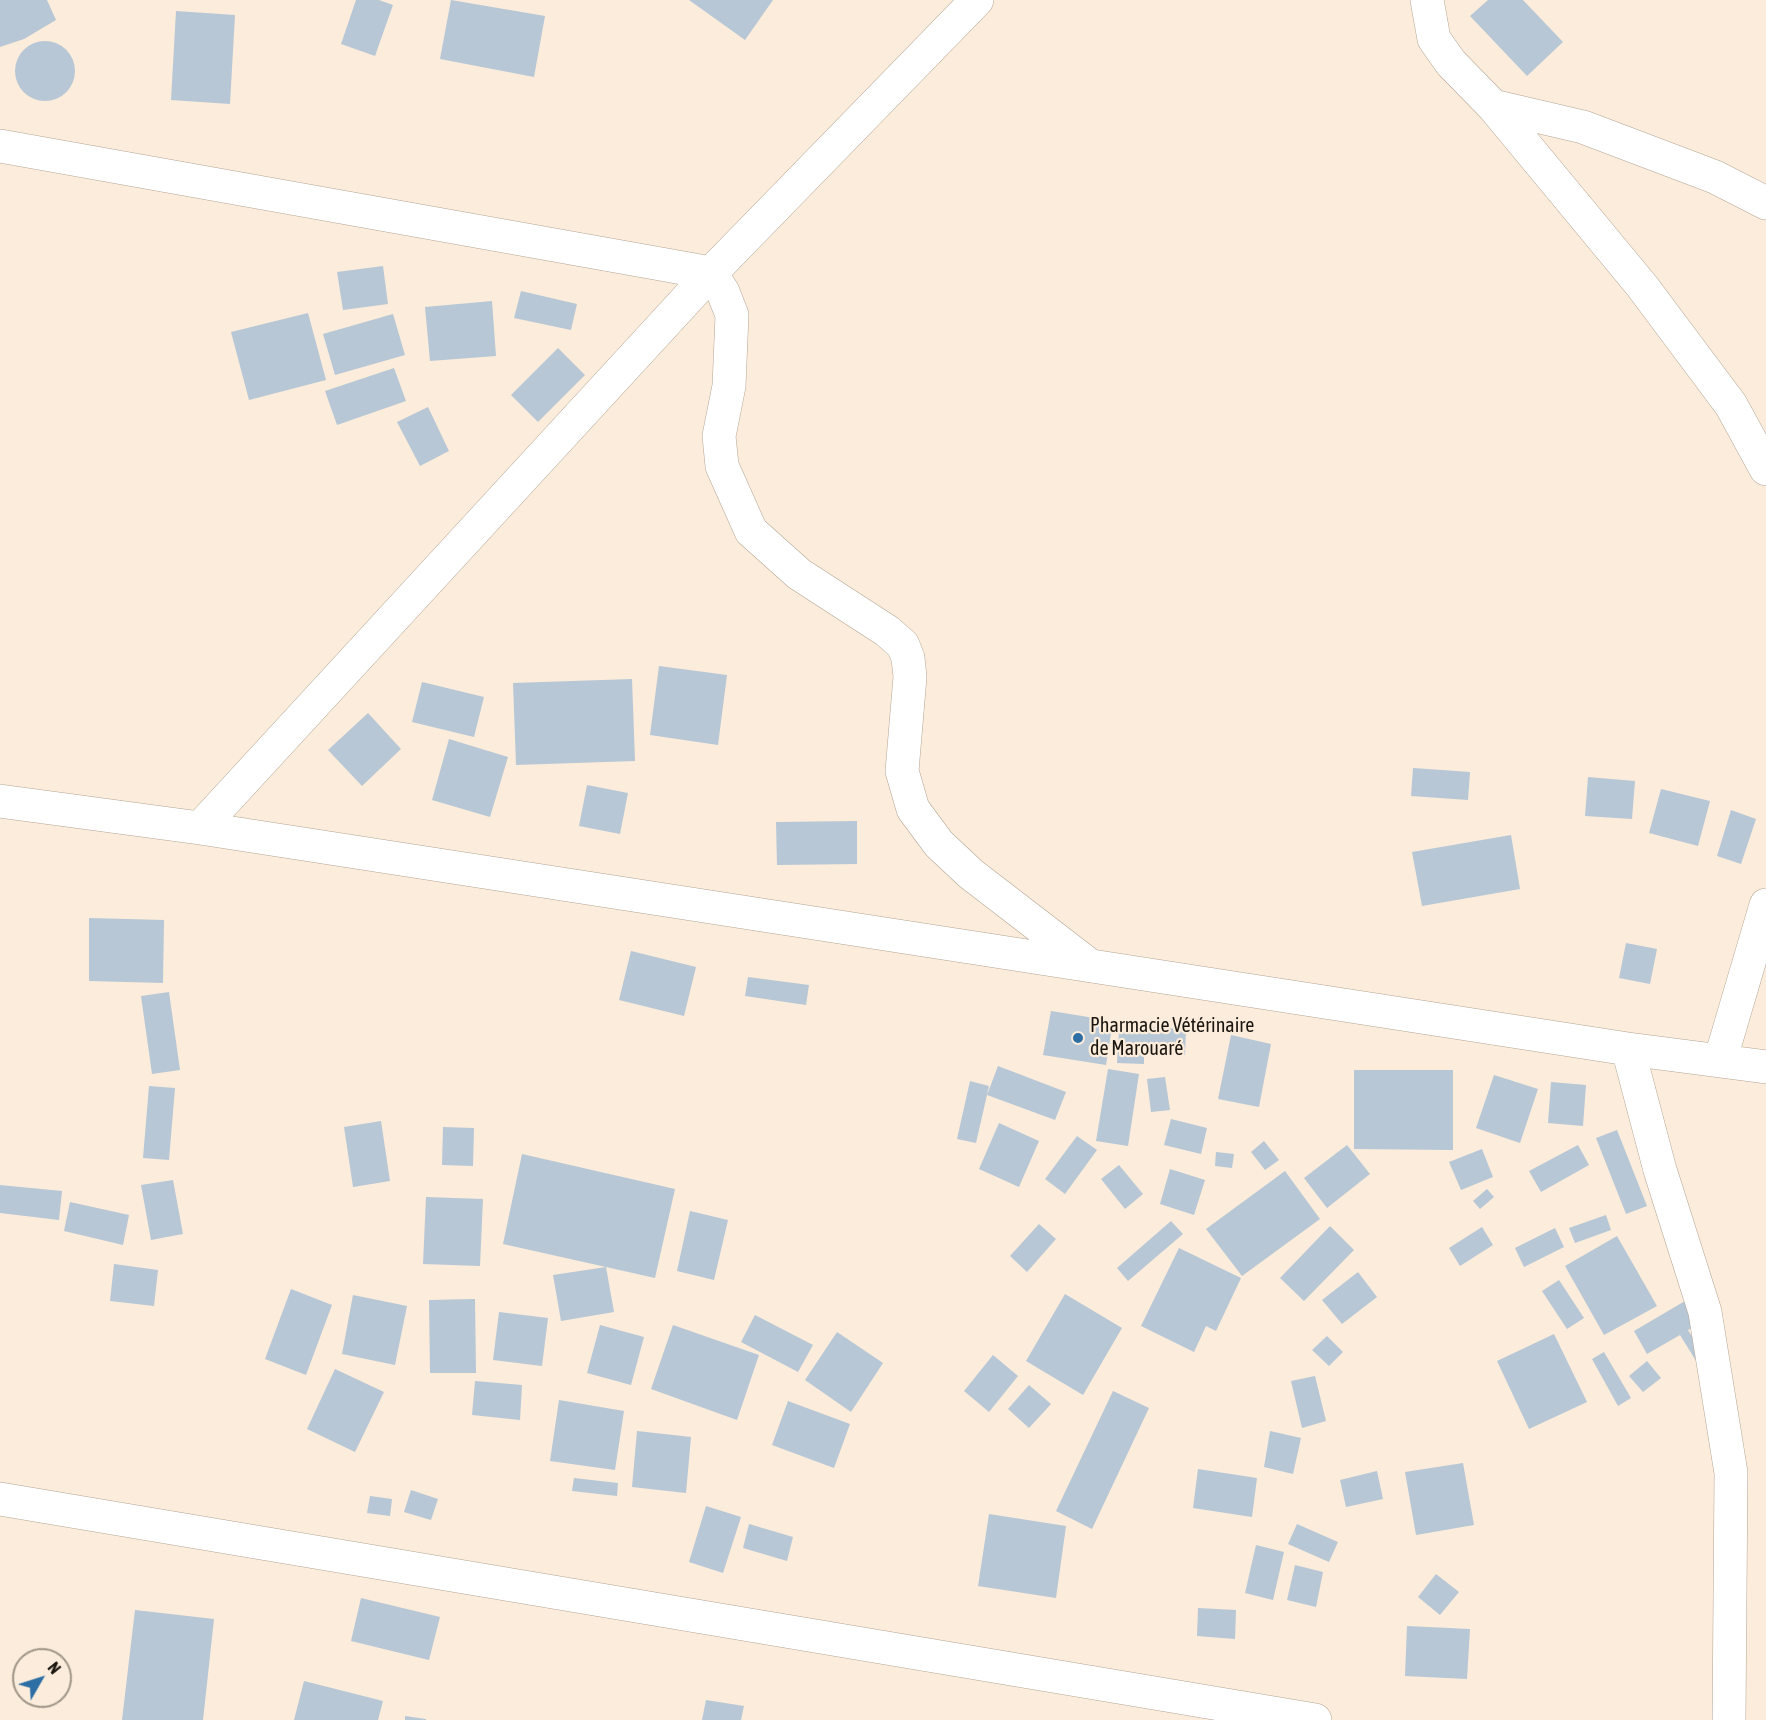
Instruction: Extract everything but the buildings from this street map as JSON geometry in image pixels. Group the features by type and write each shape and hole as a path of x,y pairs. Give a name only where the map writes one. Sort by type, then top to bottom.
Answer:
{"street":[{"path":"200,828 711,273 977,0"},
{"path":"1426,0 1434,39 1451,63 1493,106 1642,285 1731,405 1766,469"},
{"path":"1493,106 1583,127 1715,177 1766,203"},
{"path":"0,146 711,273 723,292 732,315 729,386 719,436 722,466 751,531 799,574 887,631 903,645 908,658 910,677 902,771 913,808 939,844 971,874 1089,965"},
{"path":"0,801 200,828 1628,1049 1766,1067"},
{"path":"1720,1061 1766,905"},
{"path":"1628,1049 1660,1170 1705,1312 1731,1473 1729,1720"},
{"path":"0,1499 1315,1720"}],"place":[{"name":"Pharmacie Vétérinaire de Marouaré","path":"1078,1038"}]}
